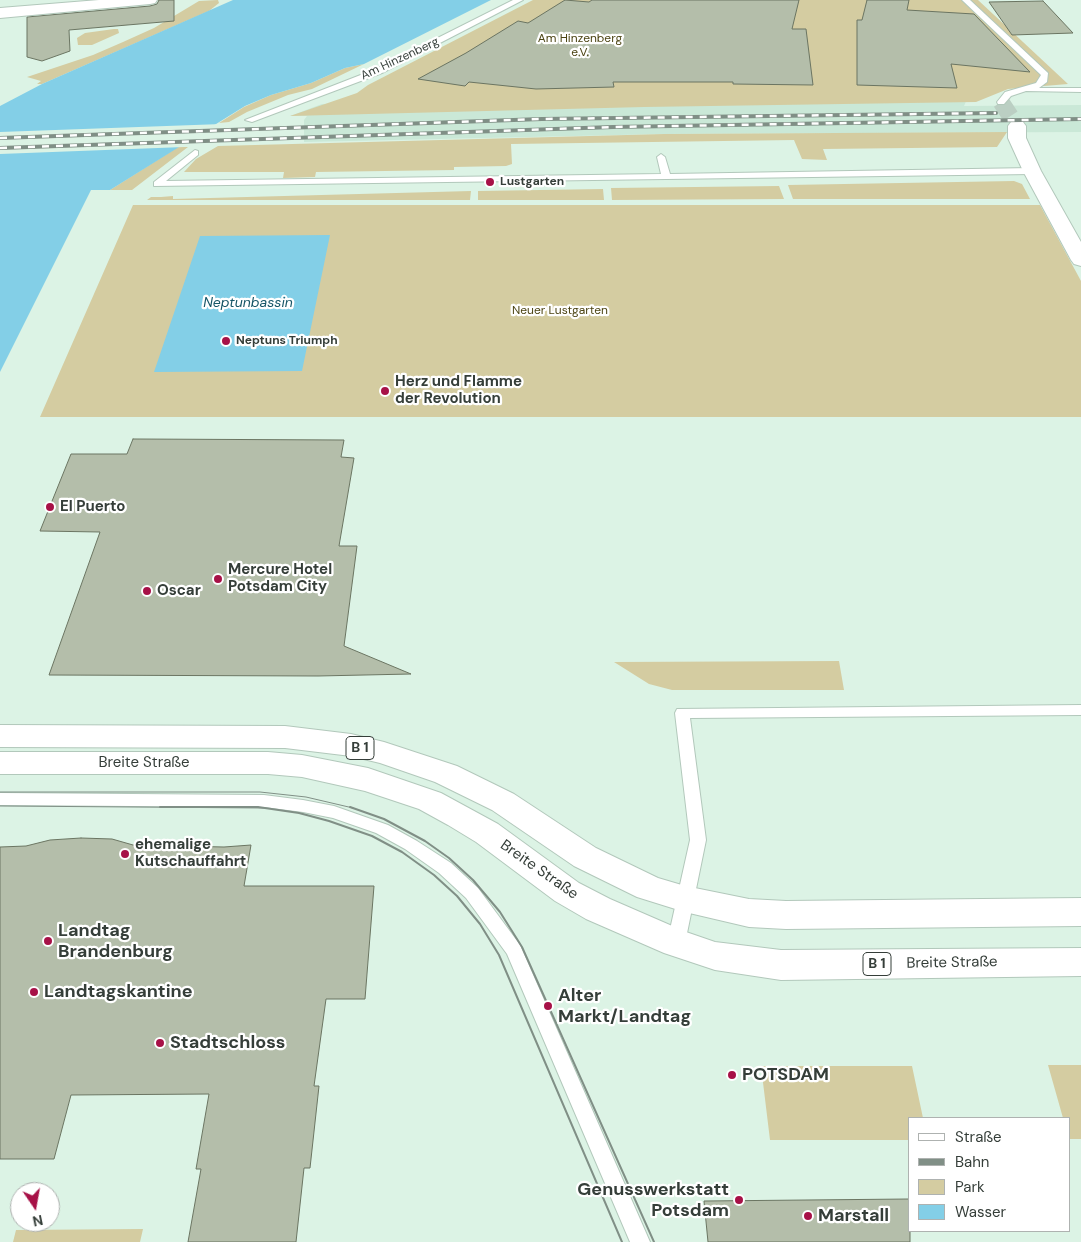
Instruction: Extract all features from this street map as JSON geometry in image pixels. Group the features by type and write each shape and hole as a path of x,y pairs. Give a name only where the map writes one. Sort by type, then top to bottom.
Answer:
{"main road":[{"path":"0,13 150,0"},
{"path":"1017,126 1016,138 1081,260"},
{"name":"Breite Straße","path":"0,736 285,737 318,740 384,753 446,774 503,802 585,857 649,888 685,899 750,913 786,915 1081,912"},
{"name":"Breite Straße","path":"0,763 268,763 302,766 368,780 430,801 459,816 487,833 567,892 598,910 676,944 715,956 781,965 1081,962"}],"lane":[{"name":"Am Hinzenberg","path":"249,120 379,71 519,0"},
{"path":"966,0 1045,75 1043,82 1038,86 1008,94 1001,102"},
{"path":"1024,90 1081,90"},
{"path":"195,153 157,184 1032,171"},
{"path":"661,157 666,177"},
{"path":"676,944 698,840 682,713 1081,710"},
{"path":"0,800 264,801 303,806 334,812 382,829 411,845 445,868 472,894 514,950 640,1242"}],"shaded area":[{"path":"971,90 964,106 1081,105 1081,132 664,134 304,142 304,120 307,116 290,116 322,104"}],"green space":[{"path":"218,0 219,3 209,11 42,84 37,84 41,81 27,77 93,55 123,42 154,28 199,1"},
{"name":"Am Hinzenberg e.V.","path":"533,0 978,0 1068,84 1008,89 976,102 644,107 290,116 357,93 368,85"},
{"path":"118,29 119,33 92,45 78,45 77,38 85,33"},
{"path":"364,64 312,89 288,95 247,112 229,122 219,123 244,107 271,95 311,83 345,68"},
{"path":"1007,132 997,147 823,149 827,160 802,159 794,140 511,144 512,164 506,166 454,167 454,170 316,172 315,177 283,178 284,172 184,172 196,159 218,146 664,134"},
{"path":"178,147 188,147 132,190 110,190"},
{"path":"1014,181 1022,184 1030,199 793,199 788,185"},
{"path":"779,186 784,199 612,200 611,188"},
{"path":"603,189 604,200 478,200 478,191"},
{"path":"471,191 470,200 147,200 151,197 173,196 173,199"},
{"name":"Neuer Lustgarten","path":"133,205 1040,205 1081,281 1081,417 40,417"},
{"path":"839,661 844,690 672,690 649,684 614,662"},
{"path":"1048,1065 1081,1065 1081,1139 1071,1139 1071,1117 1063,1117"},
{"path":"761,1066 912,1066 923,1117 908,1117 908,1140 770,1140"},
{"path":"143,1229 140,1242 13,1242 16,1232 60,1232 60,1230"}],"water":[{"path":"233,0 491,0 364,64 345,68 311,83 271,95 245,106 110,190 91,190 0,372 0,106 42,84"},
{"name":"Neptunbassin","path":"330,235 302,371 154,372 200,236"}],"pier":[{"path":"222,124 184,147 0,154 0,132"}],"building":[{"path":"159,0 174,0 174,21 69,30 70,51 42,61 27,57 27,17 150,6 157,4"},
{"path":"565,0 589,2 592,0 799,0 792,29 806,29 813,85 733,84 733,82 613,82 614,87 536,89 469,82 465,86 418,79 466,53 518,21 528,23"},
{"path":"867,0 909,0 907,10 974,14 1030,72 951,64 957,88 857,85 857,20 862,20"},
{"path":"1043,1 1073,33 1012,35 989,2"},
{"name":"Mercure Hotel Potsdam City","path":"133,439 344,440 341,457 354,458 339,546 357,546 344,646 411,674 318,676 49,675 100,532 40,531 71,454 127,454"},
{"name":"Stadtschloss","path":"112,839 133,845 224,847 251,845 244,886 374,886 365,999 326,999 314,1086 319,1086 310,1168 304,1168 296,1242 188,1242 201,1169 196,1169 209,1094 71,1095 54,1159 0,1159 0,847 26,846 50,840"},
{"name":"Marstall","path":"908,1199 908,1232 910,1232 910,1242 708,1242 704,1201"}],"tunnel":[{"path":"1001,102 1017,126"}],"tram line":[{"path":"0,792 260,792 306,797 353,808"},
{"path":"0,806 264,808"},
{"path":"160,807 258,807 299,813 329,821 372,836 402,852 434,875 457,896 480,924 499,955 622,1242"},
{"path":"353,808 384,819 425,841 449,858 473,880 500,912 522,947 654,1242"}],"railway":[{"path":"0,138 542,119 996,113"},
{"path":"0,148 613,127 1081,119"}],"place":[{"name":"Lustgarten","path":"490,182"},
{"name":"Neptuns Triumph","path":"226,341"},
{"name":"Herz und Flamme der Revolution","path":"385,391"},
{"name":"El Puerto","path":"50,507"},
{"name":"Mercure Hotel Potsdam City","path":"218,579"},
{"name":"Oscar","path":"147,591"},
{"name":"ehemalige Kutschauffahrt","path":"125,854"},
{"name":"Landtag Brandenburg","path":"48,941"},
{"name":"Landtagskantine","path":"34,992"},
{"name":"Alter Markt/Landtag","path":"548,1006"},
{"name":"Stadtschloss","path":"160,1043"},
{"name":"POTSDAM","path":"732,1075"},
{"name":"Genusswerkstatt Potsdam","path":"739,1200"},
{"name":"Marstall","path":"808,1216"}]}
